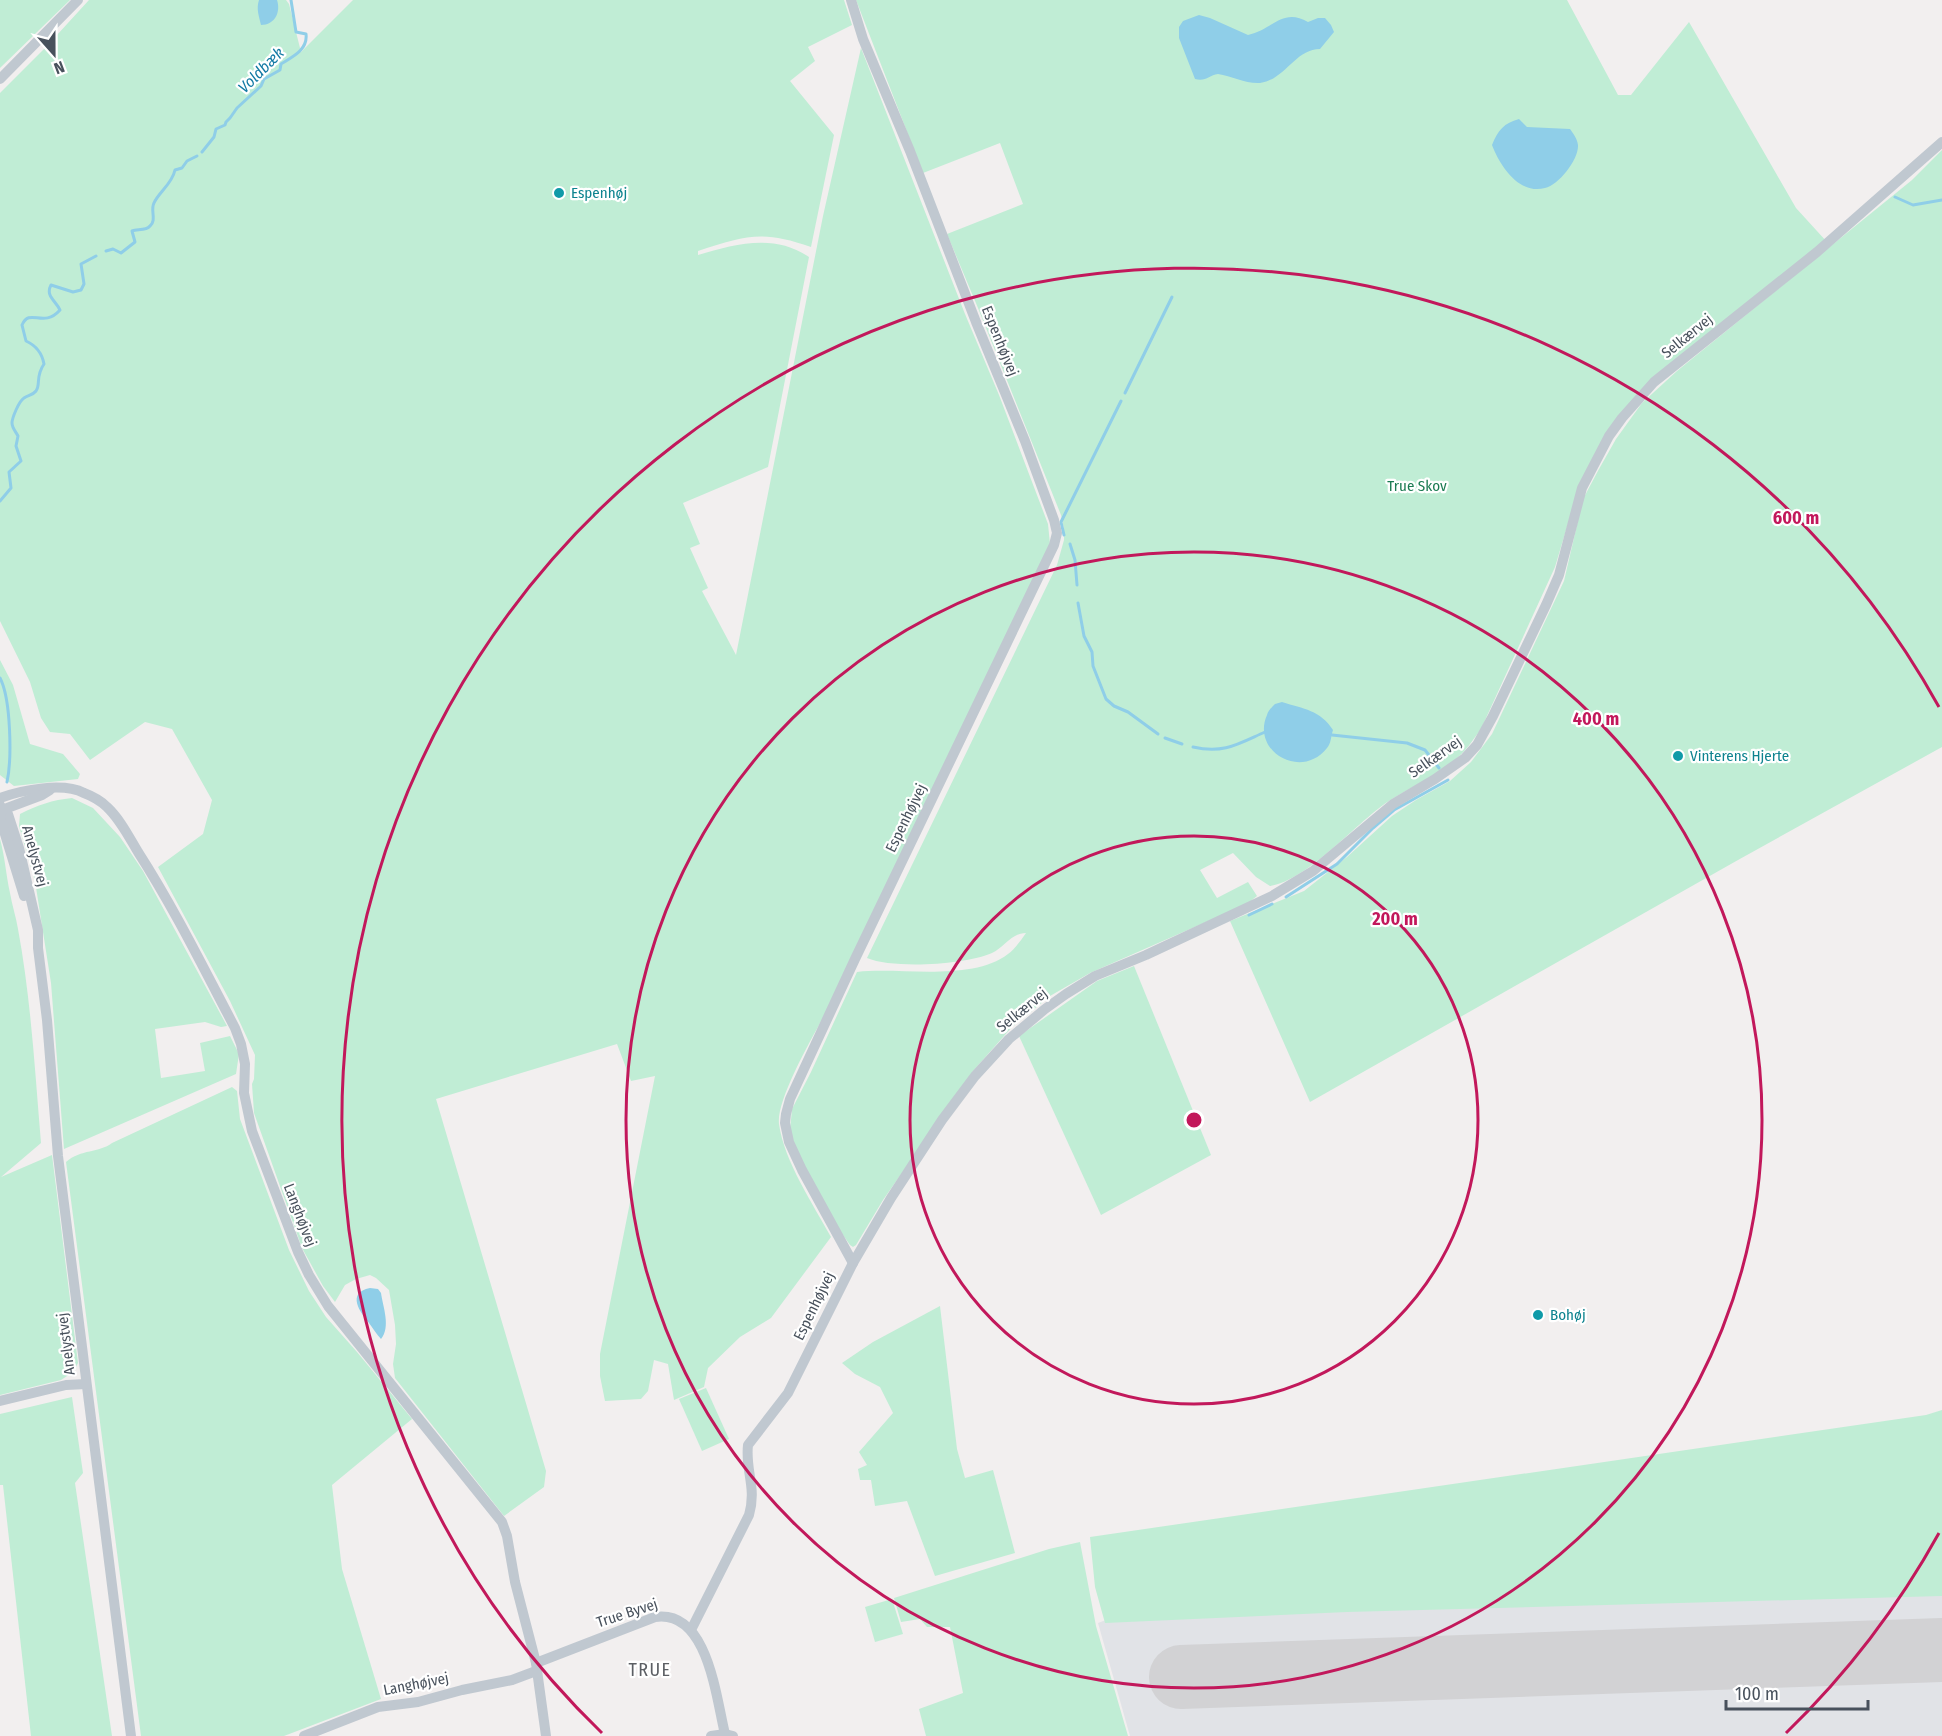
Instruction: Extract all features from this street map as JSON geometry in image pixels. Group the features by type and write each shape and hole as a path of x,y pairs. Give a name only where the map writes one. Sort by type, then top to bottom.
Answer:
{"street":[{"path":"0,79 78,0"},
{"name":"Espenhøjvej","path":"691,1630 749,1515 753,1502 753,1489 747,1455 748,1445 788,1393 853,1263 795,1156 786,1132 786,1114 790,1099 1054,545 1057,533 1025,441 863,39 851,0"},
{"name":"Selkærvej","path":"853,1263 891,1198 942,1120 975,1076 1009,1039 1045,1009 1095,976 1146,955 1272,896 1312,871 1393,804 1465,758 1477,745 1493,716 1546,605 1559,574 1582,488 1609,436 1622,418 1654,382 1817,252 1942,142"},
{"name":"Langhøjvej","path":"0,798 40,788 68,788 80,791 108,808 118,820 157,881 238,1036 245,1064 243,1093 252,1131 309,1275 328,1306 502,1522 507,1536 514,1582 536,1667 512,1680 418,1702 378,1707 304,1736"},
{"name":"Langhøjvej","path":"1,808 42,795 50,789"},
{"name":"Anelystvej","path":"1,808 8,814 19,848 38,930 58,1156 131,1736"},
{"path":"0,1401 66,1385 86,1384"},
{"name":"True Byvej","path":"536,1667 655,1617 667,1615 677,1619 691,1630"},
{"path":"691,1630 703,1649 729,1735 711,1736"},
{"path":"536,1667 546,1736"}],"shaded area":[{"path":"1942,1593 1942,1736 1130,1736 1098,1623 1106,1620 1347,1610"}],"green space":[{"path":"0,0 70,0 0,68"},
{"path":"89,0 286,0 301,52 353,0 844,0 852,25 808,47 815,61 790,81 834,135 811,247 780,238 754,237 729,241 698,251 698,255 740,244 768,243 782,245 809,257 768,467 683,503 700,544 690,548 708,588 702,591 736,655 823,216 861,48 1048,524 1050,544 832,1002 808,1045 784,1097 779,1124 787,1153 800,1182 831,1237 771,1318 740,1337 708,1368 704,1387 674,1400 668,1364 654,1360 648,1391 641,1399 605,1401 600,1376 600,1354 655,1076 631,1081 617,1044 436,1099 546,1471 544,1487 504,1516 395,1378 393,1364 396,1344 395,1325 389,1290 370,1275 345,1285 335,1302 323,1286 302,1248 254,1113 252,1084 255,1055 230,1001 158,867 203,834 212,800 172,729 145,722 90,760 70,734 50,732 41,718 30,682 0,621 0,93"},
{"name":"True Skov","path":"856,0 1567,0 1618,95 1631,95 1689,22 1796,208 1827,242 1657,375 1581,480 1555,567 1481,729 1469,746 1440,771 1392,799 1301,873 1285,881 1270,886 1256,877 1233,853 1200,870 1217,898 1248,882 1257,896 1247,904 1090,973 1050,996 1012,1027 973,1071 853,1247 838,1228 794,1146 790,1130 792,1109 857,972 935,972 975,968 993,963 1008,954 1026,933 1016,935 992,953 947,963 894,964 867,958 1057,565 1064,540 1061,515 947,234 1023,204 1000,143 923,173"},
{"path":"1942,150 1942,747 1310,1102 1230,921 1304,891 1347,857 1392,816 1450,781 1471,762 1492,734 1564,581 1583,499 1616,439 1642,403 1677,371 1912,180"},
{"path":"0,660 13,685 30,744 63,754 80,774 78,779 14,786 0,775"},
{"path":"72,798 93,808 120,837 143,871 227,1026 221,1027 205,1022 155,1029 161,1078 205,1071 200,1043 230,1036 239,1054 236,1074 64,1149 51,983 35,881 19,826 20,814 45,803"},
{"path":"0,839 26,982 41,1143 1,1177 52,1155 78,1363 73,1372 61,1380 0,1395"},
{"path":"1134,966 1211,1155 1101,1215 1019,1036 1097,981"},
{"path":"232,1087 237,1091 240,1119 289,1250 309,1291 326,1317 412,1419 332,1485 342,1569 381,1699 284,1736 141,1736 66,1162 78,1155 107,1146"},
{"path":"940,1306 957,1449 965,1478 993,1470 1015,1553 935,1576 907,1501 875,1506 871,1480 860,1480 858,1469 867,1465 859,1452 893,1413 880,1387 855,1374 842,1363 873,1342"},
{"path":"706,1388 729,1439 702,1451 679,1399"},
{"path":"72,1397 83,1473 75,1483 112,1736 31,1736 3,1485 0,1485 0,1414"},
{"path":"1942,1410 1942,1596 1347,1612 1105,1623 1095,1587 1090,1537 1926,1415"},
{"path":"1080,1542 1096,1626 1128,1736 926,1736 919,1709 963,1693 950,1627 927,1627 920,1619 901,1622 894,1598 1049,1549"},
{"path":"892,1599 903,1634 875,1642 865,1607"}],"water":[{"path":"259,0 277,0 276,17 270,23 261,25"},
{"path":"1199,15 1248,35 1291,17 1308,22 1325,18 1334,32 1320,49 1304,54 1269,81 1250,82 1218,74 1199,80 1195,79 1179,38 1179,27 1183,21"},
{"path":"1519,119 1527,127 1570,129 1576,138 1578,145 1572,164 1562,177 1550,186 1536,189 1519,183 1505,170 1492,145 1505,125"},
{"path":"1282,702 1317,714 1333,730 1328,746 1316,758 1304,762 1292,762 1272,750 1266,740 1264,728 1269,711 1275,704"},
{"path":"370,1288 378,1289 381,1293 385,1311 386,1329 381,1339 362,1314 357,1303 358,1294"}],"waterway":[{"name":"Voldbæk","path":"202,152 214,137 216,129 225,125 237,108 261,86 264,79 280,70 281,64 302,49 306,34 296,32 291,0"},
{"name":"Voldbæk","path":"106,251 113,249 121,253 135,242 132,231 146,229 152,224 154,203 171,180 175,170 182,168 187,161 197,156"},
{"path":"1895,197 1913,205 1942,200"},
{"name":"Voldbæk","path":"0,501 11,488 9,472 21,461 16,446 18,436 12,425 13,417 22,400 36,391 44,364 38,350 26,341 22,325 29,318 48,318 60,310 50,295 51,285 73,292 81,290 84,284 81,264 96,256"},
{"path":"1125,393 1172,297"},
{"path":"1064,535 1061,522 1121,401"},
{"path":"1070,544 1075,560 1077,585"},
{"path":"1078,603 1084,636 1092,652 1093,666 1106,699 1158,734"},
{"name":"Voldbæk","path":"0,678 4,688 10,729 7,782"},
{"path":"1193,747 1204,749 1230,747 1265,732"},
{"path":"1332,735 1407,743 1425,750 1439,768"},
{"path":"1165,738 1182,744"},
{"path":"1286,897 1337,864 1394,810 1448,780"},
{"path":"1249,915 1272,904"}],"runway":[{"path":"1181,1677 1942,1650"}],"place":[{"name":"Espenhøj","path":"559,193"},
{"name":"Vinterens Hjerte","path":"1678,756"},
{"name":"Bohøj","path":"1538,1315"}],"district":[{"name":"TRUE","path":"650,1670"}]}
